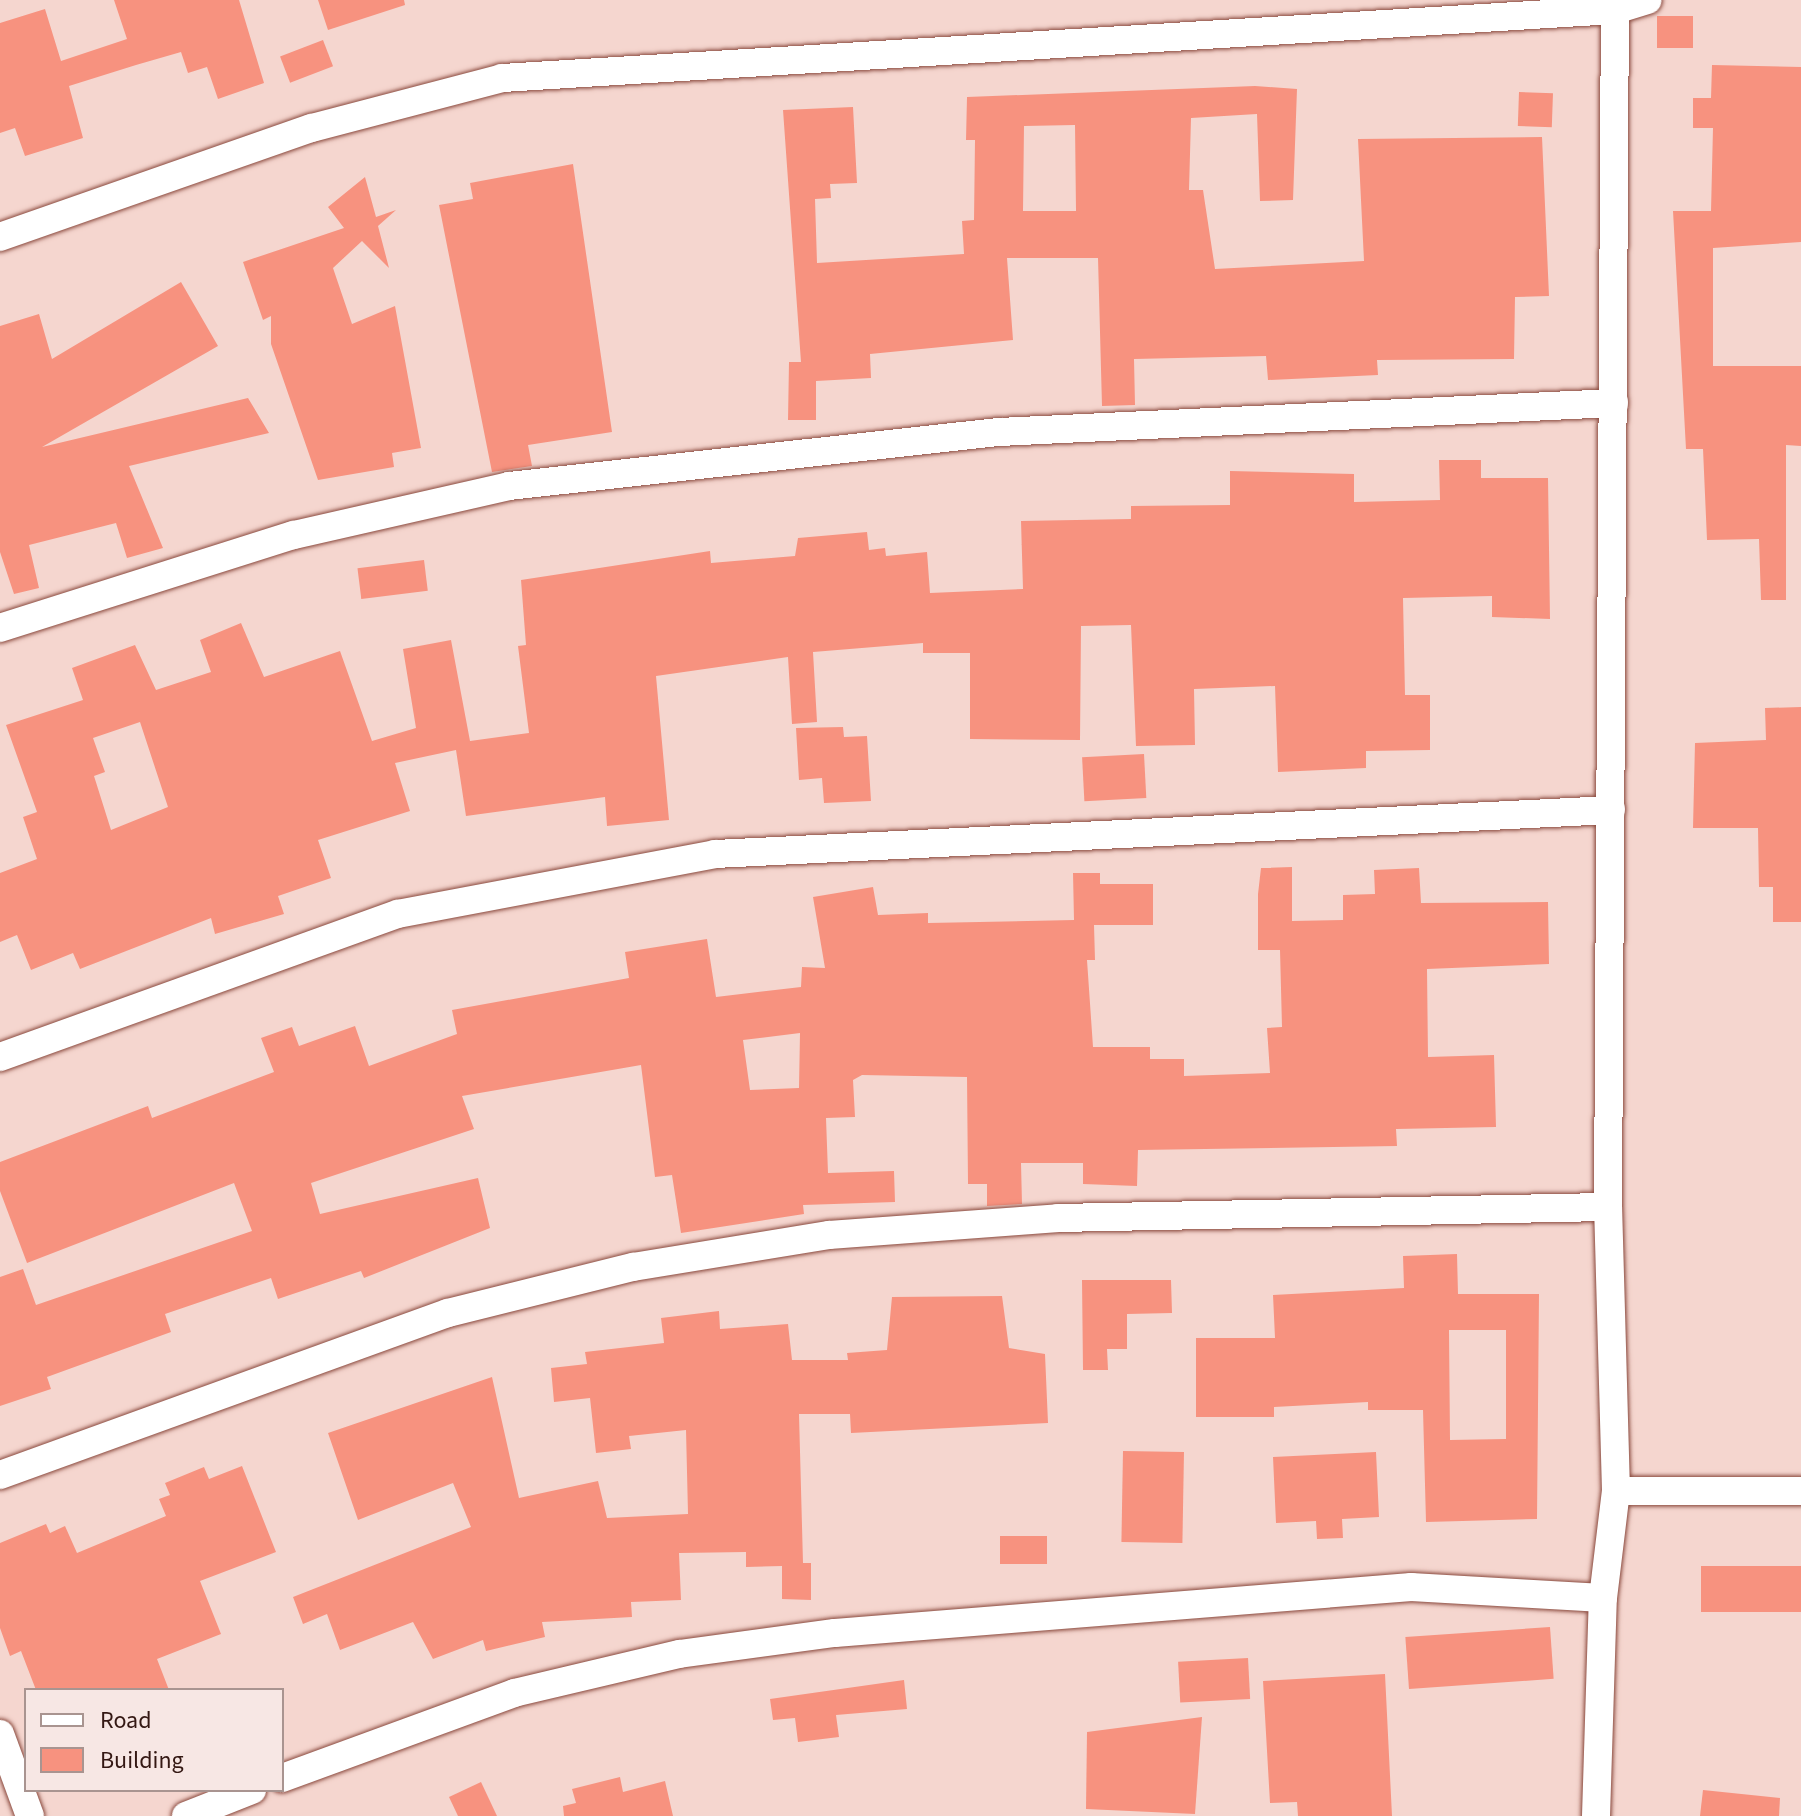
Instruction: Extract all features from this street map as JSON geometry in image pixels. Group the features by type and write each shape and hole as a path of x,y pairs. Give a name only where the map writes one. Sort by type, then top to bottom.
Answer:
{"street":[{"path":"0,237 312,128 502,78 1615,5 1648,0"},
{"path":"1596,1816 1603,1598 1616,1491 1608,1207 1615,5"},
{"path":"0,628 294,535 509,486 999,432 1614,403"},
{"path":"0,1057 398,914 715,854 1611,810"},
{"path":"0,1475 448,1313 648,1264 829,1235 1058,1218 1608,1207"},
{"path":"1616,1491 1801,1491"},
{"path":"284,1777 514,1693 679,1654 835,1633 1411,1587 1603,1598"},
{"path":"0,1734 30,1816"},
{"path":"186,1816 247,1792"}],"building":[{"path":"114,0 239,0 264,83 218,99 207,67 188,73 181,52 136,65 69,86 83,138 25,156 15,128 0,133 0,23 45,9 61,61 127,39"},
{"path":"318,0 404,0 405,5 328,30"},
{"path":"1657,16 1693,16 1693,48 1657,48"},
{"path":"323,40 333,66 290,83 280,56"},
{"path":"1712,65 1801,67 1801,242 1713,248 1713,366 1801,366 1801,446 1786,445 1786,600 1761,600 1759,539 1707,540 1703,449 1686,449 1673,211 1711,211 1713,128 1693,128 1693,98 1711,98"},
{"path":"1255,86 1297,89 1293,200 1260,201 1257,114 1191,118 1189,190 1203,190 1215,269 1364,261 1358,139 1542,137 1549,296 1515,297 1514,359 1377,360 1378,375 1268,380 1266,356 1134,359 1135,405 1102,406 1098,258 1007,258 1013,340 870,354 871,378 816,381 816,420 788,420 789,362 801,362 783,110 853,107 857,183 830,184 831,198 815,199 817,263 964,254 962,221 974,220 975,140 966,140 967,97","holes":["1075,125 1076,211 1023,211 1024,126"]},
{"path":"1519,92 1553,93 1552,127 1518,126"},
{"path":"573,164 612,432 528,445 532,466 492,472 439,205 473,199 470,183"},
{"path":"365,177 376,217 396,210 378,226 389,268 362,241 333,268 352,324 395,306 421,448 392,453 394,467 318,480 271,344 271,316 263,320 243,262 344,228 328,207"},
{"path":"181,282 218,346 42,447 248,398 269,433 129,466 163,548 127,558 116,523 29,545 39,588 14,594 0,552 0,326 39,314 52,359"},
{"path":"1439,460 1481,460 1481,478 1548,478 1550,619 1492,617 1492,596 1403,598 1405,695 1430,695 1430,750 1366,751 1366,768 1278,772 1275,686 1194,689 1195,745 1136,746 1131,625 1081,626 1080,740 970,739 970,653 923,653 923,643 813,652 817,722 792,724 788,657 656,676 669,820 607,826 605,797 466,816 456,750 395,763 410,811 318,840 331,878 278,896 284,914 215,934 211,918 80,969 73,953 31,970 17,935 0,942 0,873 37,859 23,817 37,812 6,725 83,700 72,668 135,645 156,690 211,672 200,640 241,623 264,677 340,651 372,741 416,728 403,649 451,640 470,741 529,733 518,646 526,645 521,580 710,551 711,563 795,556 798,538 867,532 869,550 885,548 886,556 927,552 930,593 1023,589 1021,521 1131,519 1131,506 1230,505 1230,471 1354,474 1354,502 1440,500","holes":["140,722 168,807 111,830 94,776 105,772 93,738"]},
{"path":"424,560 428,591 361,599 357,568"},
{"path":"1801,707 1801,922 1773,922 1773,887 1759,887 1758,828 1693,828 1695,743 1766,740 1765,708"},
{"path":"843,727 844,737 867,736 871,801 824,803 822,778 799,780 796,728"},
{"path":"1144,754 1146,798 1084,801 1082,757"},
{"path":"1292,867 1292,921 1343,920 1343,895 1375,894 1374,870 1419,868 1421,903 1548,902 1549,964 1427,969 1428,1057 1494,1055 1496,1127 1396,1129 1397,1146 1138,1150 1137,1186 1083,1184 1083,1163 1021,1163 1022,1204 987,1206 987,1184 968,1184 967,1077 862,1075 853,1080 855,1117 826,1118 828,1173 894,1171 895,1202 803,1205 804,1214 681,1233 672,1175 655,1177 641,1065 462,1096 474,1129 311,1183 320,1214 478,1178 490,1228 364,1278 361,1271 278,1299 271,1278 165,1314 171,1332 47,1377 51,1389 0,1406 0,1277 23,1269 36,1305 252,1231 234,1183 27,1263 0,1191 0,1162 148,1106 152,1118 274,1072 261,1038 292,1027 299,1046 355,1026 369,1066 457,1034 452,1010 629,978 625,952 707,939 716,997 801,987 802,967 825,968 813,897 873,887 878,915 928,913 928,923 1074,920 1073,873 1100,873 1100,884 1153,884 1153,925 1094,925 1095,960 1087,960 1093,1047 1150,1047 1150,1059 1184,1059 1184,1076 1270,1073 1267,1028 1282,1027 1280,950 1258,950 1261,868","holes":["800,1033 799,1088 750,1090 743,1040"]},
{"path":"1457,1254 1458,1294 1539,1294 1537,1519 1426,1522 1423,1410 1368,1410 1368,1402 1274,1407 1274,1417 1196,1417 1196,1338 1275,1338 1273,1295 1404,1288 1403,1256","holes":["1449,1330 1506,1330 1506,1439 1450,1440"]},
{"path":"1082,1280 1171,1280 1172,1313 1127,1314 1127,1349 1107,1349 1108,1370 1083,1370"},
{"path":"1002,1296 1009,1348 1045,1354 1048,1423 851,1433 850,1414 799,1414 803,1563 811,1563 811,1600 782,1599 782,1566 746,1567 746,1552 679,1553 681,1600 631,1602 632,1617 542,1622 545,1637 486,1651 483,1640 433,1659 413,1622 340,1650 327,1614 303,1624 293,1597 471,1527 453,1483 358,1520 328,1433 492,1377 519,1498 598,1481 607,1518 688,1514 686,1430 629,1436 631,1449 596,1453 590,1398 554,1402 551,1368 587,1364 585,1352 664,1343 661,1318 719,1311 720,1329 788,1324 792,1360 848,1360 847,1353 887,1350 892,1297"},
{"path":"1123,1451 1184,1452 1182,1543 1121,1542"},
{"path":"1376,1452 1379,1517 1342,1519 1343,1538 1317,1539 1316,1521 1276,1523 1273,1457"},
{"path":"242,1466 276,1552 200,1581 221,1634 157,1659 168,1688 35,1688 21,1651 10,1656 0,1628 0,1543 46,1524 50,1533 65,1526 77,1553 166,1516 159,1499 170,1495 165,1483 204,1467 209,1479"},
{"path":"1000,1536 1047,1536 1047,1564 1000,1564"},
{"path":"1701,1566 1801,1566 1801,1612 1701,1612"},
{"path":"1550,1627 1554,1679 1409,1689 1405,1637"},
{"path":"1248,1658 1250,1699 1180,1703 1178,1662"},
{"path":"1385,1674 1392,1816 1298,1816 1297,1802 1270,1803 1263,1681"},
{"path":"904,1680 907,1709 836,1715 839,1737 798,1742 795,1718 773,1720 770,1699"},
{"path":"1202,1717 1195,1814 1086,1809 1087,1732"},
{"path":"620,1777 623,1792 665,1781 673,1816 564,1816 563,1806 576,1803 572,1789"},
{"path":"481,1782 497,1816 458,1816 449,1797"},
{"path":"1703,1790 1780,1798 1779,1816 1700,1816"}]}
